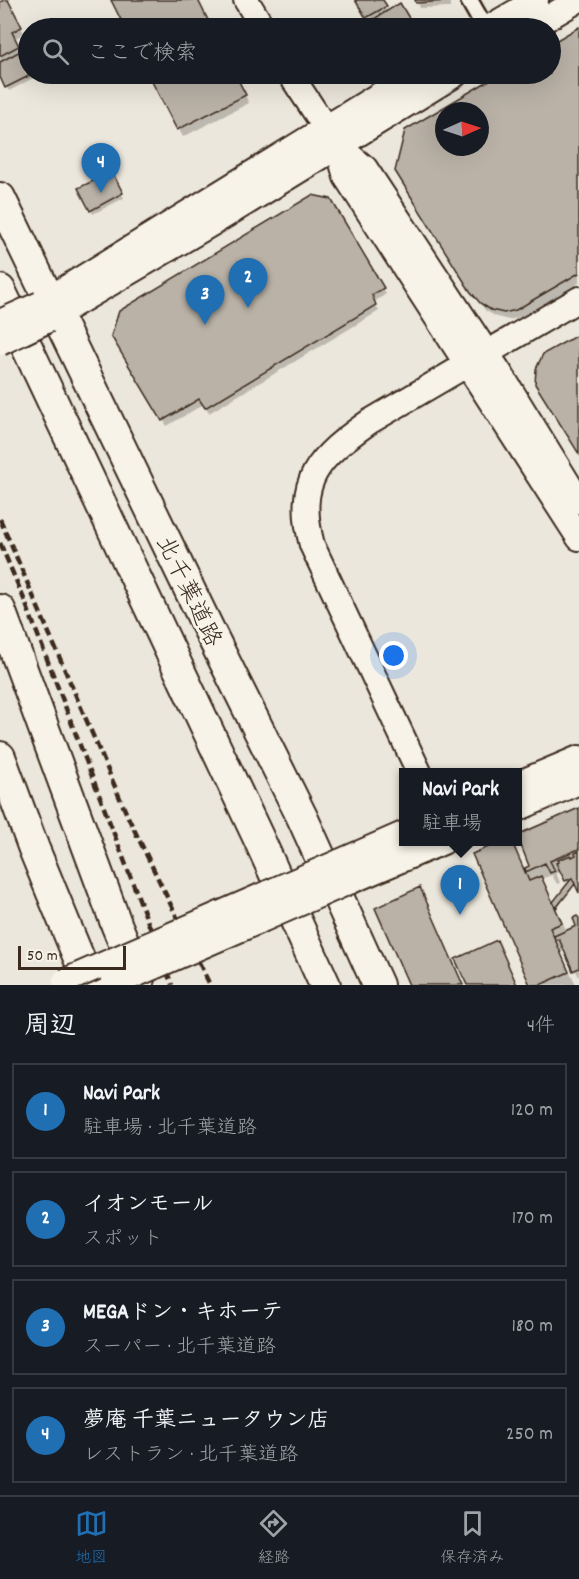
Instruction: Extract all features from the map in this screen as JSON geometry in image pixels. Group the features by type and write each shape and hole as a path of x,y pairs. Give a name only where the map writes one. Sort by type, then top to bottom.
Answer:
{"highway":[{"name":"北千葉道路","path":"0,198 49,309 302,817 378,985"},
{"name":"北千葉道路","path":"0,290 262,845 325,985"},
{"path":"0,610 113,916 141,985"},
{"path":"0,757 34,849 70,984"}],"street":[{"path":"246,0 257,18"},
{"path":"469,0 481,18"},
{"path":"504,18 536,0"},
{"path":"548,18 578,0"},
{"path":"297,84 331,136 365,168 579,538"},
{"path":"0,344 49,309 218,220 400,84"},
{"path":"331,136 436,84"},
{"path":"418,768 312,545 306,521 306,499 311,480 321,462 340,443 369,422 579,299"},
{"path":"0,322 49,309"},
{"path":"477,359 579,501"},
{"path":"522,782 579,758"},
{"path":"522,807 579,782"},
{"path":"112,985 344,872 399,837"},
{"path":"70,984 344,872 430,846"}],"building":[{"path":"8,0 18,19 18,29 12,32 18,47 0,56 0,2"},
{"path":"111,0 198,0 207,18 120,18"},
{"path":"355,0 383,0 387,6 366,18"},
{"path":"415,0 448,0 448,1 416,3"},
{"path":"400,3 409,18 376,18"},
{"path":"579,27 579,273 516,310 504,313 491,310 480,303 470,291 395,171 405,130 435,112 435,156 489,156 489,102 452,102 483,84 561,84 561,38"},
{"path":"18,52 18,82 5,88 0,77 0,62"},
{"path":"153,84 240,84 246,95 177,130"},
{"path":"112,172 123,193 90,211 78,188"},
{"path":"312,195 331,199 384,288 372,295 376,305 205,408 199,399 162,421 111,336 119,311"},
{"path":"579,334 579,454 535,384 536,369 543,354"},
{"path":"579,808 579,849 550,861 555,871 550,873 545,863 526,872 525,868 529,866 521,846 522,833"},
{"path":"491,846 514,846 529,881 541,876 562,923 550,928 569,972 540,985 530,985 472,854"},
{"path":"579,851 579,893 572,878 565,881 556,863 559,862 558,860 576,855 575,853"},
{"path":"572,878 575,884 556,908 553,902"},
{"path":"420,887 463,985 409,985 375,908"},
{"path":"577,916 579,918 579,968 573,971 559,939 555,940 554,936 576,926 573,918"},
{"path":"497,940 517,985 467,985 455,959"}],"railway":[{"path":"0,519 128,817 210,985"},
{"path":"0,543 24,599 172,985"}],"place":[{"name":"夢庵 千葉ニュータウン店","path":"101,193"},
{"name":"イオンモール","path":"248,308"},
{"name":"MEGAドン・キホーテ","path":"205,325"},
{"name":"Navi Park","path":"460,915"}]}
